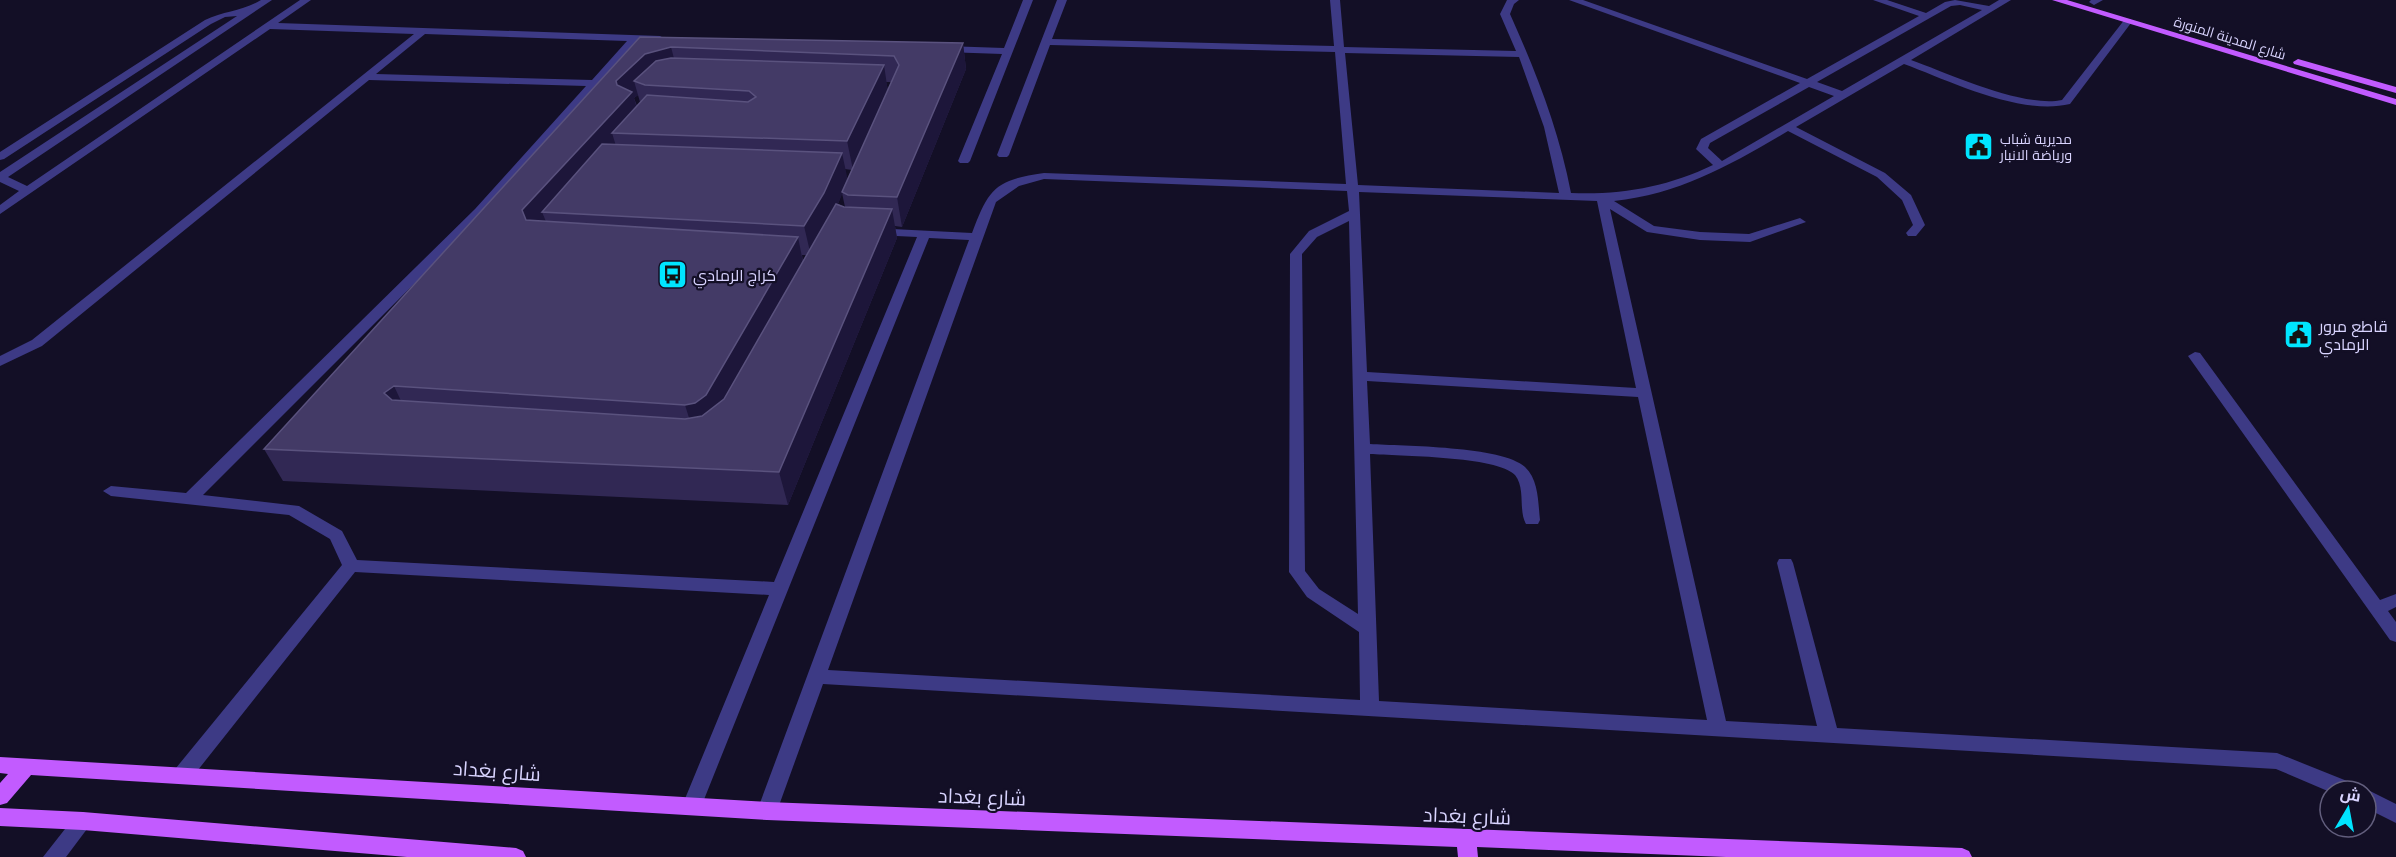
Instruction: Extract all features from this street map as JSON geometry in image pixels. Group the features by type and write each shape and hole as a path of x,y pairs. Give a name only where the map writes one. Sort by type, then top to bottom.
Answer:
{"main road":[{"name":"شارع المدينة المنورة","path":"2057,0 2396,102"},
{"name":"شارع المدينة المنورة","path":"2094,1 2396,90"},
{"name":"شارع بغداد","path":"0,765 183,774 766,811 1467,848 1962,857"},
{"path":"0,797 26,767"},
{"path":"0,818 83,821 516,857"}],"street":[{"path":"28,191 0,177 267,0"},
{"path":"0,210 306,0"},
{"path":"964,161 1028,0"},
{"path":"1003,155 1062,0"},
{"path":"1335,0 1354,188 1370,708"},
{"path":"1514,0 1510,2 1505,14 1523,54 1562,172 1566,196"},
{"path":"1574,0 1844,95"},
{"path":"1878,0 1927,16"},
{"path":"766,811 990,201 1011,184 1044,176 1602,198 1675,187 1721,166 2006,0"},
{"path":"1721,166 1705,154 1702,144 1705,141 1955,2 1991,9"},
{"path":"0,157 212,19 249,11"},
{"path":"1903,60 2029,103 2059,105 2066,102 2128,21"},
{"path":"267,26 670,39"},
{"path":"0,362 37,343 423,31"},
{"path":"189,500 479,212 635,38"},
{"path":"1046,42 1523,54"},
{"path":"938,48 1008,51"},
{"path":"366,77 594,83"},
{"path":"1788,127 1881,175 1907,198 1918,225 1912,233"},
{"path":"1602,198 1651,229 1700,236 1750,238 1800,222"},
{"path":"1602,198 1718,729"},
{"path":"1355,213 1313,234 1296,254 1297,572 1313,593 1368,629"},
{"path":"861,231 978,237"},
{"path":"692,806 924,234"},
{"path":"2195,356 2396,635"},
{"path":"1360,376 1646,393"},
{"path":"1361,449 1489,457 1518,469 1529,488 1532,520"},
{"path":"111,491 293,510 336,535 351,566"},
{"path":"1785,563 1829,735"},
{"path":"351,566 780,589"},
{"path":"183,774 351,566"},
{"path":"2377,609 2396,600"},
{"path":"815,676 2277,761 2321,779"},
{"path":"2378,804 2396,814"},
{"path":"53,857 83,821"}],"building":[{"path":"640,37 963,43 897,197 848,195 842,192 899,65 894,56 671,47 645,54 616,81 617,85 632,92 522,210 526,220 798,237 706,395 695,403 685,405 394,386 384,393 392,400 685,419 702,416 724,399 836,204 844,207 892,209 779,472 264,449"},
{"path":"671,58 884,65 847,141 612,133 647,95 748,102 756,97 749,91 645,85 634,81 656,61"},
{"path":"602,144 842,153 824,193 804,226 542,212"}],"place":[{"name":"مديرية شباب ورياضة الانبار","path":"1979,147"},
{"name":"كراج الرمادي","path":"672,275"},
{"name":"قاطع مرور الرمادي","path":"2298,335"}]}
